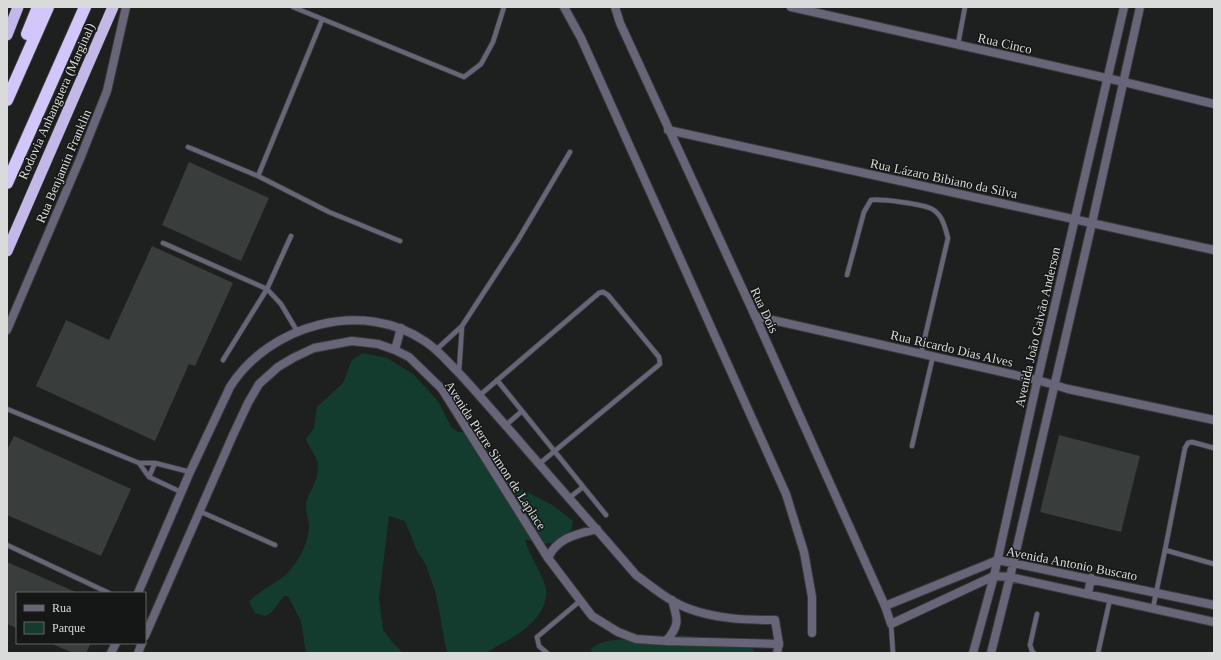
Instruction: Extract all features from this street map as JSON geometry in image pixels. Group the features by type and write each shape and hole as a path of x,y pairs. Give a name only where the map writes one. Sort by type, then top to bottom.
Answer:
{"highway":[{"path":"7,35 18,7"},
{"path":"7,87 38,7"},
{"path":"7,100 48,7"},
{"path":"7,183 85,7"},
{"name":"Rodovia Anhanguera (Marginal)","path":"7,251 113,7"}],"street":[{"name":"Rua Benjamin Franklin","path":"7,330 80,159 107,91 126,7"},
{"path":"564,7 581,38 786,494 804,552 812,597 812,633"},
{"name":"Rua Dois","path":"615,7 620,23 755,316 885,606 891,624"},
{"name":"Rua Cinco","path":"791,7 1107,78 1214,104"},
{"name":"Avenida João Galvão Anderson","path":"973,653 998,560 1037,380 1124,7"},
{"path":"990,653 1010,577 1092,223 1140,7"},
{"name":"Rua Lázaro Bibiano da Silva","path":"668,130 1075,218 1214,250"},
{"name":"Rua Ricardo Dias Alves","path":"755,316 1054,385 1214,420"},
{"name":"Avenida Pierre Simon de Laplace","path":"138,592 190,472 230,387 238,374 264,349 297,331 334,322 380,321 402,328 426,342 436,350 480,395 539,464 598,529 636,575 672,600 687,608 717,616 744,620 775,620 779,644 777,653"},
{"path":"395,350 402,328"},
{"name":"Avenida Pierre Simon de Laplace","path":"146,634 199,511 248,403 259,384 278,367 314,348 352,341 378,344 409,357 442,389 548,558 592,616 618,632 636,639 779,644"},
{"path":"548,558 553,548 568,538 598,529"},
{"name":"Avenida Antonio Buscato","path":"885,606 962,573 998,560 1091,578 1214,605"},
{"name":"Avenida Antonio Buscato","path":"891,624 994,576 1010,577 1214,622"},
{"path":"1088,594 1091,578"},
{"path":"666,641 676,630 678,622 672,600"},
{"path":"111,653 116,644"}],"lane":[{"path":"293,7 464,77 481,64 484,59 493,42 504,7"},
{"path":"958,44 965,7"},
{"path":"258,176 322,20"},
{"path":"188,147 258,176 329,212 400,241"},
{"path":"436,350 462,326 518,240 570,152"},
{"path":"847,275 864,212 871,200 884,199 932,209 944,221 948,238 922,354"},
{"path":"223,360 267,290 291,236"},
{"path":"163,243 267,290 281,304 297,331"},
{"path":"480,395 599,293 603,292 608,295 659,357 660,364 539,464"},
{"path":"459,373 462,326"},
{"path":"912,446 933,356"},
{"path":"497,380 606,515"},
{"path":"7,409 139,463 155,463 190,472"},
{"path":"506,425 522,411"},
{"path":"1153,608 1185,448 1188,443 1192,442 1214,448"},
{"path":"139,463 150,477 181,492"},
{"path":"150,477 155,463"},
{"path":"569,498 583,486"},
{"path":"199,511 275,545"},
{"path":"7,544 107,592"},
{"path":"1165,550 1214,564"},
{"path":"1098,653 1110,599"},
{"path":"548,653 539,646 537,637 580,601"},
{"path":"1034,653 1030,645 1037,614"},
{"path":"891,624 893,653"}],"green space":[{"path":"363,353 387,358 413,374 438,401 451,427 458,432 467,432 473,436 506,481 554,506 573,521 571,531 554,542 545,544 525,539 544,583 546,589 546,599 537,617 530,624 514,637 487,652 474,654 447,653 436,594 426,565 417,551 405,521 389,516 379,598 383,630 403,653 306,653 301,621 288,596 284,596 271,613 265,616 255,613 249,602 286,574 303,550 309,532 306,504 318,472 317,459 306,439 314,428 317,407 343,383 352,360"},
{"path":"682,635 749,644 756,653 592,653 591,649 598,644 615,640 661,640"}],"building":[{"path":"189,162 269,198 241,261 162,225"},
{"path":"152,246 233,283 195,366 189,364 155,441 36,386 66,320 109,340"},
{"path":"1059,435 1140,456 1121,532 1040,512"},
{"path":"14,436 131,489 101,556 7,515 7,450"},
{"path":"7,562 76,592 16,592 16,628 7,624"},
{"path":"52,644 90,644 86,653 73,653"}]}
